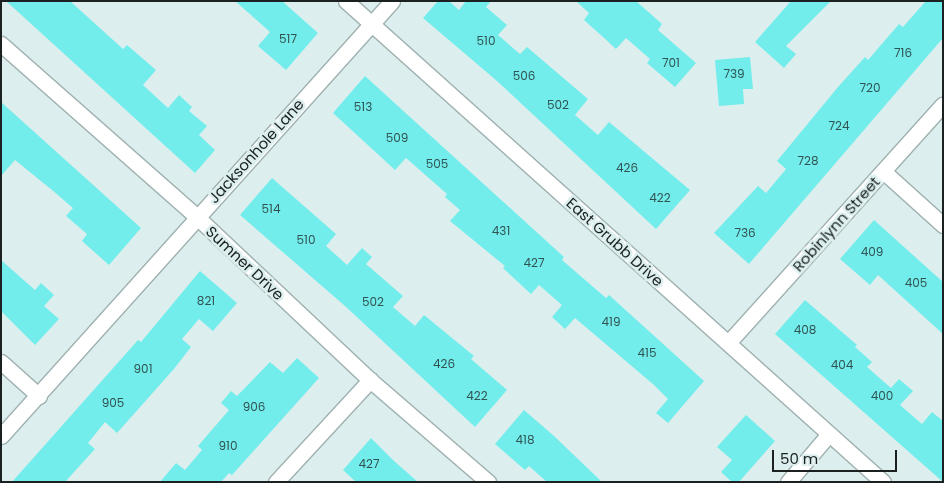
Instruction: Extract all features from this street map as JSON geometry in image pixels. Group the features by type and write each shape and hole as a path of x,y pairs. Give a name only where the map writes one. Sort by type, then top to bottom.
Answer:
{"street":[{"name":"East Grubb Drive","path":"346,1 883,482"},
{"name":"Jacksonhole Lane","path":"1,436 39,396 392,1"},
{"name":"Sumner Drive","path":"1,44 197,217 370,380 488,482"},
{"name":"Robinlynn Street","path":"728,343 943,104"},
{"path":"883,171 943,225"},
{"path":"1,362 39,396"},
{"path":"276,482 370,380"},
{"path":"788,482 829,434"}],"building":[{"path":"6,1 70,1 123,49 127,45 156,70 143,85 168,108 179,95 192,107 189,111 207,126 199,135 215,150 195,173"},
{"path":"235,1 282,1 318,33 286,70 258,46 270,32"},
{"path":"438,1 449,1 459,10 466,1 491,1 486,7 507,25 498,35 520,54 527,47 588,99 575,115 598,135 609,122 690,190 656,229 497,81 423,18"},
{"path":"576,1 636,1 662,24 658,30 696,63 675,87 647,63 650,59 626,38 616,49 584,20 589,13"},
{"path":"791,1 831,1 786,46 796,54 784,68 755,42"},
{"path":"926,1 943,1 943,38 749,264 714,233 758,186 766,193 786,169 777,161 838,87 865,57 868,60 899,24 903,27"},
{"path":"750,57 753,89 743,89 744,104 719,106 715,60"},
{"path":"365,76 564,257 562,260 606,298 609,295 704,381 668,423 656,413 668,399 654,385 575,318 565,329 552,317 562,305 539,285 531,294 503,268 505,266 450,221 460,210 445,197 447,194 406,158 395,170 333,113"},
{"path":"1,102 141,228 109,265 82,241 87,234 66,216 73,208 52,190 15,160 1,176"},
{"path":"272,178 336,234 326,246 347,265 362,248 372,257 366,264 403,296 393,307 415,326 424,315 474,356 471,359 507,390 475,427 345,306 240,215"},
{"path":"874,220 943,282 943,334 878,275 870,285 840,259"},
{"path":"1,260 35,290 41,283 54,295 44,306 59,319 35,345 1,311"},
{"path":"200,271 237,303 213,331 199,319 182,339 191,347 173,370 117,433 105,422 88,443 95,449 65,482 12,482 138,340 141,342"},
{"path":"805,300 857,345 855,347 872,362 867,367 891,388 899,379 913,391 900,405 922,424 932,412 943,421 943,482 775,334"},
{"path":"297,358 319,378 232,475 229,473 221,482 160,482 176,463 185,470 202,450 198,446 229,410 221,403 231,391 237,396 270,362 283,373"},
{"path":"524,410 602,482 547,482 529,466 525,470 495,444"},
{"path":"746,415 775,441 739,482 732,482 721,472 732,460 717,447"},
{"path":"371,438 418,482 356,482 343,470"}]}
